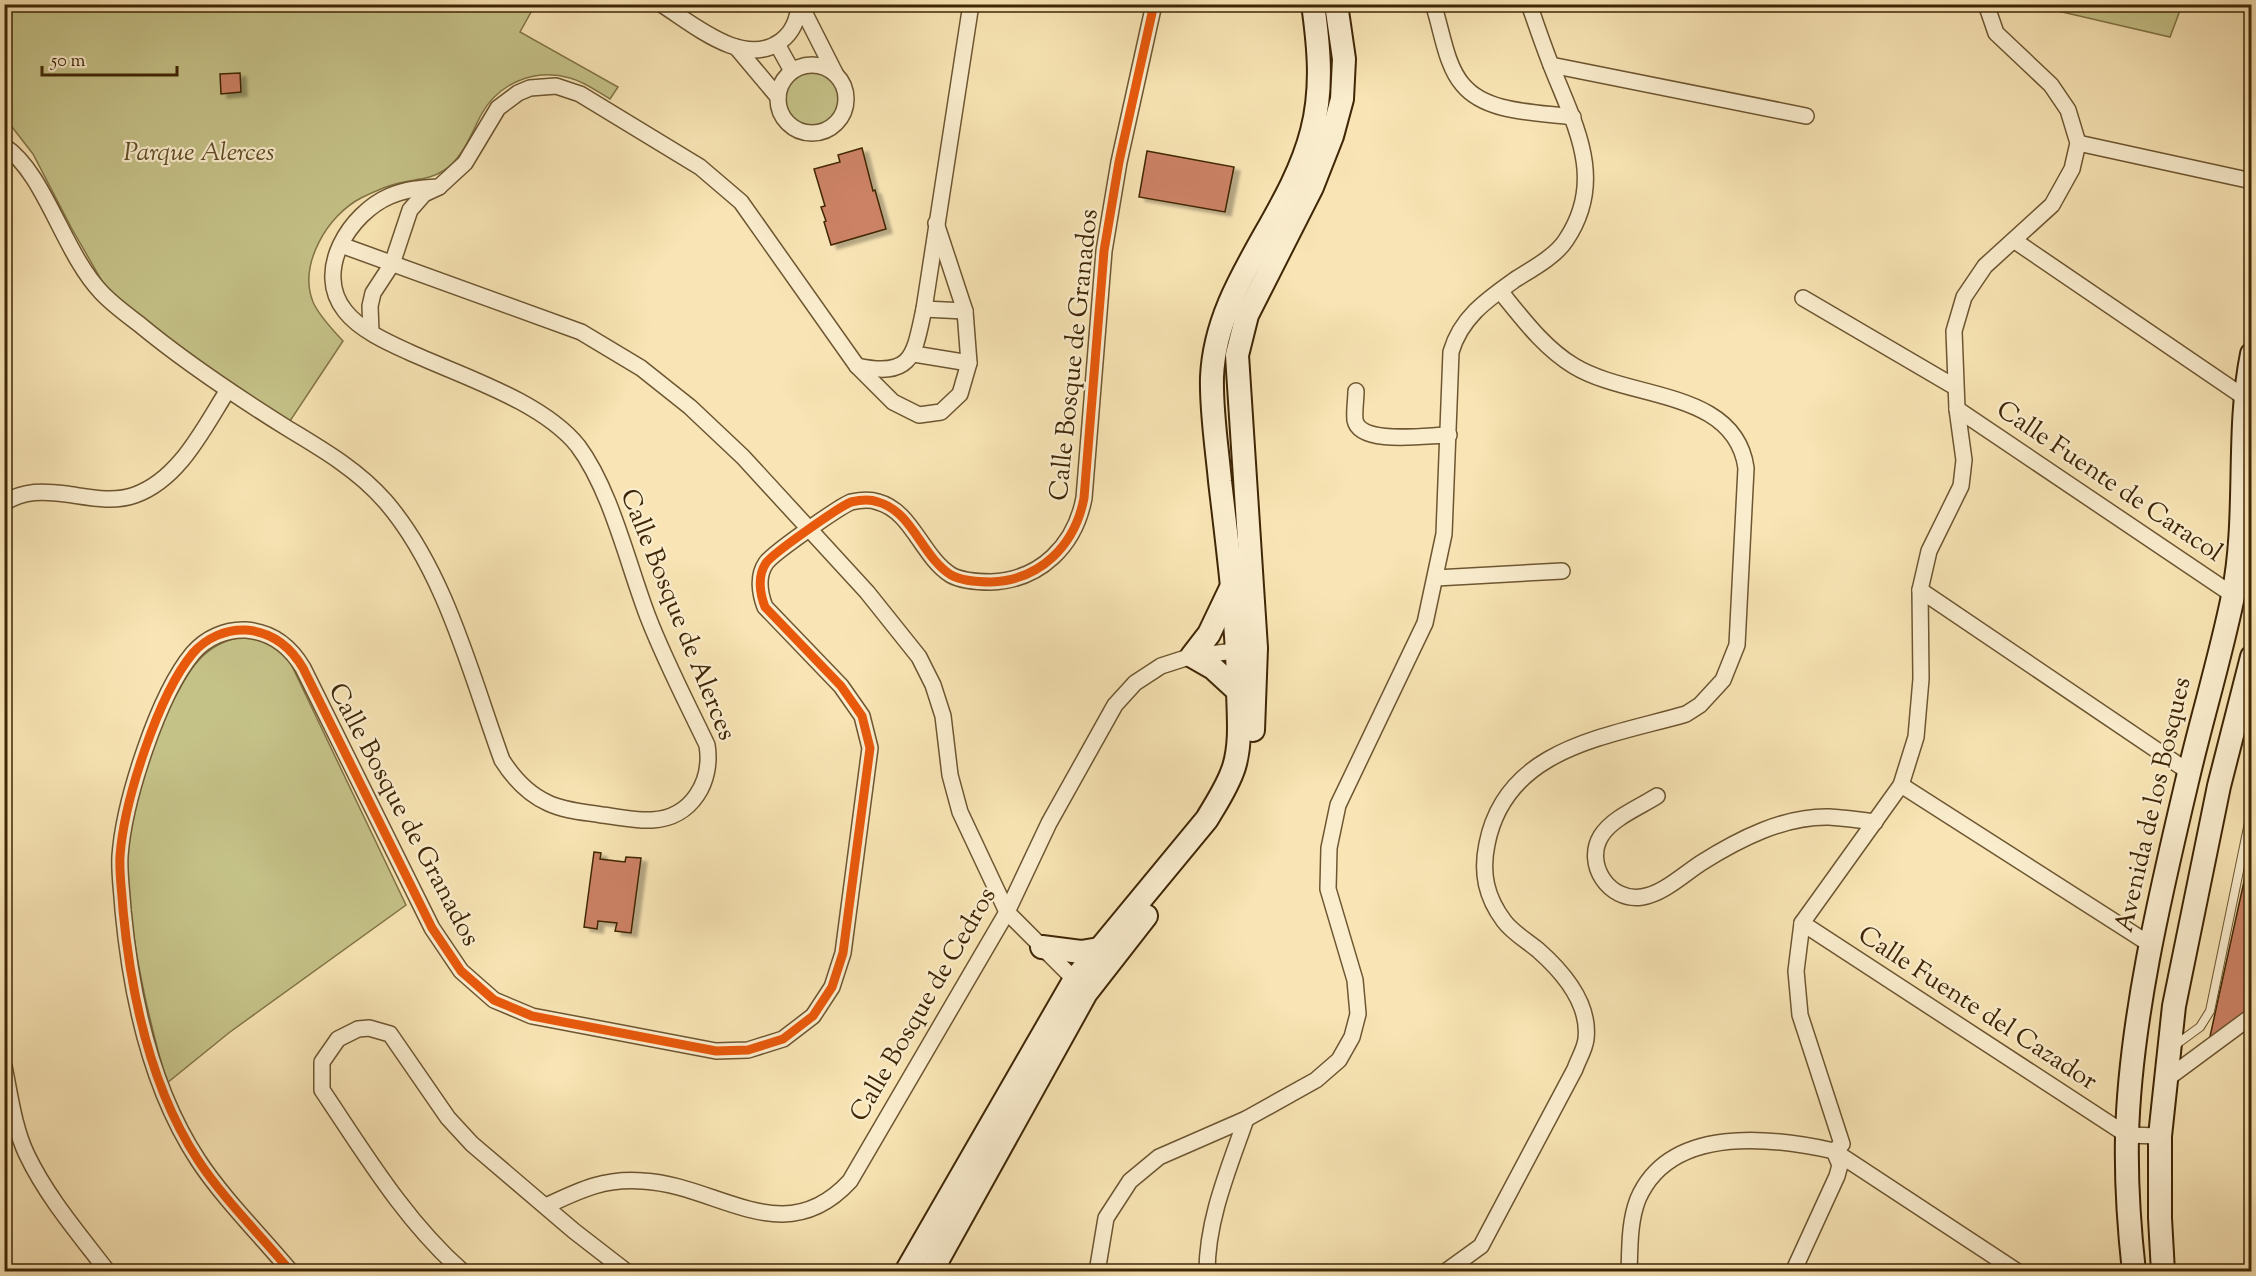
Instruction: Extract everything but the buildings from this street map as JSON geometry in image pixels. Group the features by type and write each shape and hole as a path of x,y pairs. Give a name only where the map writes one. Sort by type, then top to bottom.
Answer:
{"street":[{"path":"661,4 735,47 777,97 780,112 789,124 802,132 817,133 831,127 842,116 846,101 844,86 800,4"},
{"path":"735,47 757,50 777,44 791,30 800,4"},
{"path":"857,366 878,370 898,367 914,354 924,309 971,4"},
{"name":"Calle Bosque de Granados","path":"291,1272 199,1162 178,1127 160,1085 142,1023 127,948 120,856 129,811 138,770 159,713 186,663 204,643 215,636 234,631 254,631 266,634 288,648 303,668 432,928 461,971 494,1000 532,1016 716,1051 748,1050 783,1039 813,1016 832,987 843,953 870,748 862,716 841,686 770,615 762,598 760,580 766,562 851,502 877,501 900,515 924,548 951,575 982,582 1013,579 1028,574 1054,558 1070,539 1084,498 1104,251 1119,162 1154,4"},
{"path":"931,1272 1099,949 1207,819 1224,792 1234,766 1238,740 1238,691 1247,650 1232,586 1212,379 1215,346 1226,308 1293,179 1312,132 1320,59 1313,4"},
{"path":"906,1272 1081,986 1223,820 1238,793 1252,740 1237,355 1247,315 1312,187 1332,136 1342,99 1344,59 1336,4"},
{"path":"1097,1272 1106,1218 1130,1181 1159,1158 1246,1119 1316,1080 1339,1060 1352,1037 1358,1014 1355,980 1328,889 1329,848 1338,805 1425,623 1444,534 1450,361 1453,342 1476,310 1565,242 1583,208 1586,166 1573,117 1529,4"},
{"path":"1834,1151 1842,1144 1840,1134 1800,1015 1796,971 1802,923 1901,785 1916,737 1921,679 1918,624 1920,590 1929,551 1961,486 1964,460 1955,387 1954,331 1964,297 1985,266 2052,205 2072,169 2078,143 2068,110 2051,85 1995,33 1986,4"},
{"path":"1434,7 1452,66 1462,85 1479,99 1502,106 1573,117"},
{"path":"777,44 792,71"},
{"path":"1551,64 1806,117"},
{"path":"777,97 782,82 792,71 806,65 822,66 835,73"},
{"path":"371,332 369,312 373,293 392,264 410,210 424,194 439,187 465,163 476,149 490,118 507,100 530,88 543,86 574,91 700,167 722,183 741,201 857,366 893,402 919,415 941,412 960,394 969,363 965,311 936,223"},
{"path":"2078,143 2252,182"},
{"name":"Calle Bosque de Alerces","path":"4,146 14,152 30,172 73,256 101,293 183,361 332,455 384,500 412,537 437,582 502,760 518,782 539,798 560,808 654,820 676,814 697,796 706,780 709,757 707,745 649,620 602,491 587,459 564,432 536,409 371,332 352,319 337,298 333,277 341,245 363,215 388,197 403,191 439,187"},
{"path":"2015,241 2244,397"},
{"path":"341,245 581,332 641,368 690,407 743,457 867,592 919,657 943,716 950,775 960,812 1006,912 1081,986"},
{"path":"1445,1272 1481,1246 1575,1069 1586,1039 1583,1009 1566,980 1540,952 1505,923 1487,895 1483,862 1490,825 1509,790 1532,768 1568,748 1686,714 1700,705 1713,693 1729,669 1738,632 1746,468 1741,448 1731,430 1706,411 1610,381 1575,367 1552,350 1500,291"},
{"path":"1803,298 1955,387"},
{"path":"924,309 965,311"},
{"path":"914,354 969,363"},
{"name":"Avenida de los Bosques","path":"2134,1272 2127,1135 2135,1050 2151,945 2189,772 2234,595 2243,512 2244,397 2252,354"},
{"path":"4,503 35,490 105,499 135,495 161,480 183,459 228,390"},
{"path":"1356,391 1355,420 1359,427 1370,436 1449,435"},
{"name":"Calle Fuente de Caracol","path":"1957,409 2234,595"},
{"path":"1436,578 1562,571"},
{"path":"1232,586 1222,611 1192,656 1212,668 1238,691"},
{"path":"1920,590 2189,772"},
{"name":"Calle Bosque de Cedros","path":"546,1206 596,1184 629,1180 662,1184 767,1215 808,1211 831,1198 850,1181 1006,912 1049,823 1115,705 1147,674 1161,666 1192,656 1247,650"},
{"path":"2163,1272 2160,1218 2160,1136 2168,1051 2183,960 2218,786 2248,682 2252,657"},
{"path":"1901,785 2151,945"},
{"path":"1657,796 1607,828 1597,844 1596,864 1599,873 1611,889 1620,894 1630,897 1651,895 1749,836 1790,822 1827,817 1875,822"},
{"name":"Calle Fuente del Cazador","path":"1802,923 2127,1135"},
{"path":"1041,947 1081,952 1099,949"},
{"path":"2164,1081 2252,1016"},
{"path":"463,1272 435,1246 401,1205 322,1090 322,1062 338,1039 358,1029 369,1028 390,1034 448,1118 472,1144 627,1272"},
{"path":"4,1066 13,1112 26,1153 51,1196 108,1272"},
{"path":"1207,1272 1207,1251 1220,1194 1246,1119"},
{"path":"2127,1135 2160,1136"},
{"path":"1629,1272 1631,1228 1639,1198 1654,1174 1676,1156 1702,1146 1746,1141 1805,1145 1834,1151 2018,1272"},
{"path":"1793,1272 1837,1176 1840,1165 1834,1151"}],"lane":[{"path":"2168,1051 2200,1027 2210,1011 2252,808"}],"green space":[{"path":"2182,4 2170,37 2032,5"},
{"name":"Parque Alerces","path":"5,5 535,5 520,32 618,87 610,99 576,80 557,75 531,77 519,81 497,94 488,104 461,153 450,166 432,176 375,191 361,198 337,216 327,228 313,257 309,287 313,302 319,312 343,341 290,421 188,355 106,288 33,154 5,118"},
{"path":"806,71 818,71 828,75 836,83 840,99 836,115 828,123 818,127 806,127 796,123 788,115 784,105 784,93 788,83 796,75"},
{"path":"241,637 268,644 290,662 406,905 230,1032 167,1083 149,1017 136,950 127,874 130,836 149,757 184,680 198,661 216,646"}],"cycle path":[{"path":"291,1272 219,1188 181,1132 155,1071 131,975 120,876 123,833 128,807 145,750 167,695 180,672 193,653 204,643 231,631 246,630 264,634 272,637 292,653 303,668 432,928 461,971 494,1000 532,1016 716,1051 748,1050 783,1039 813,1016 832,987 843,953 870,748 862,716 841,686 765,607 760,585 763,568 771,558 821,521 851,502 861,500 875,501 890,507 908,524 941,567 951,575 965,580 991,582 1025,575 1040,567 1064,545 1073,531 1084,498 1104,251 1119,162 1154,4"}]}
